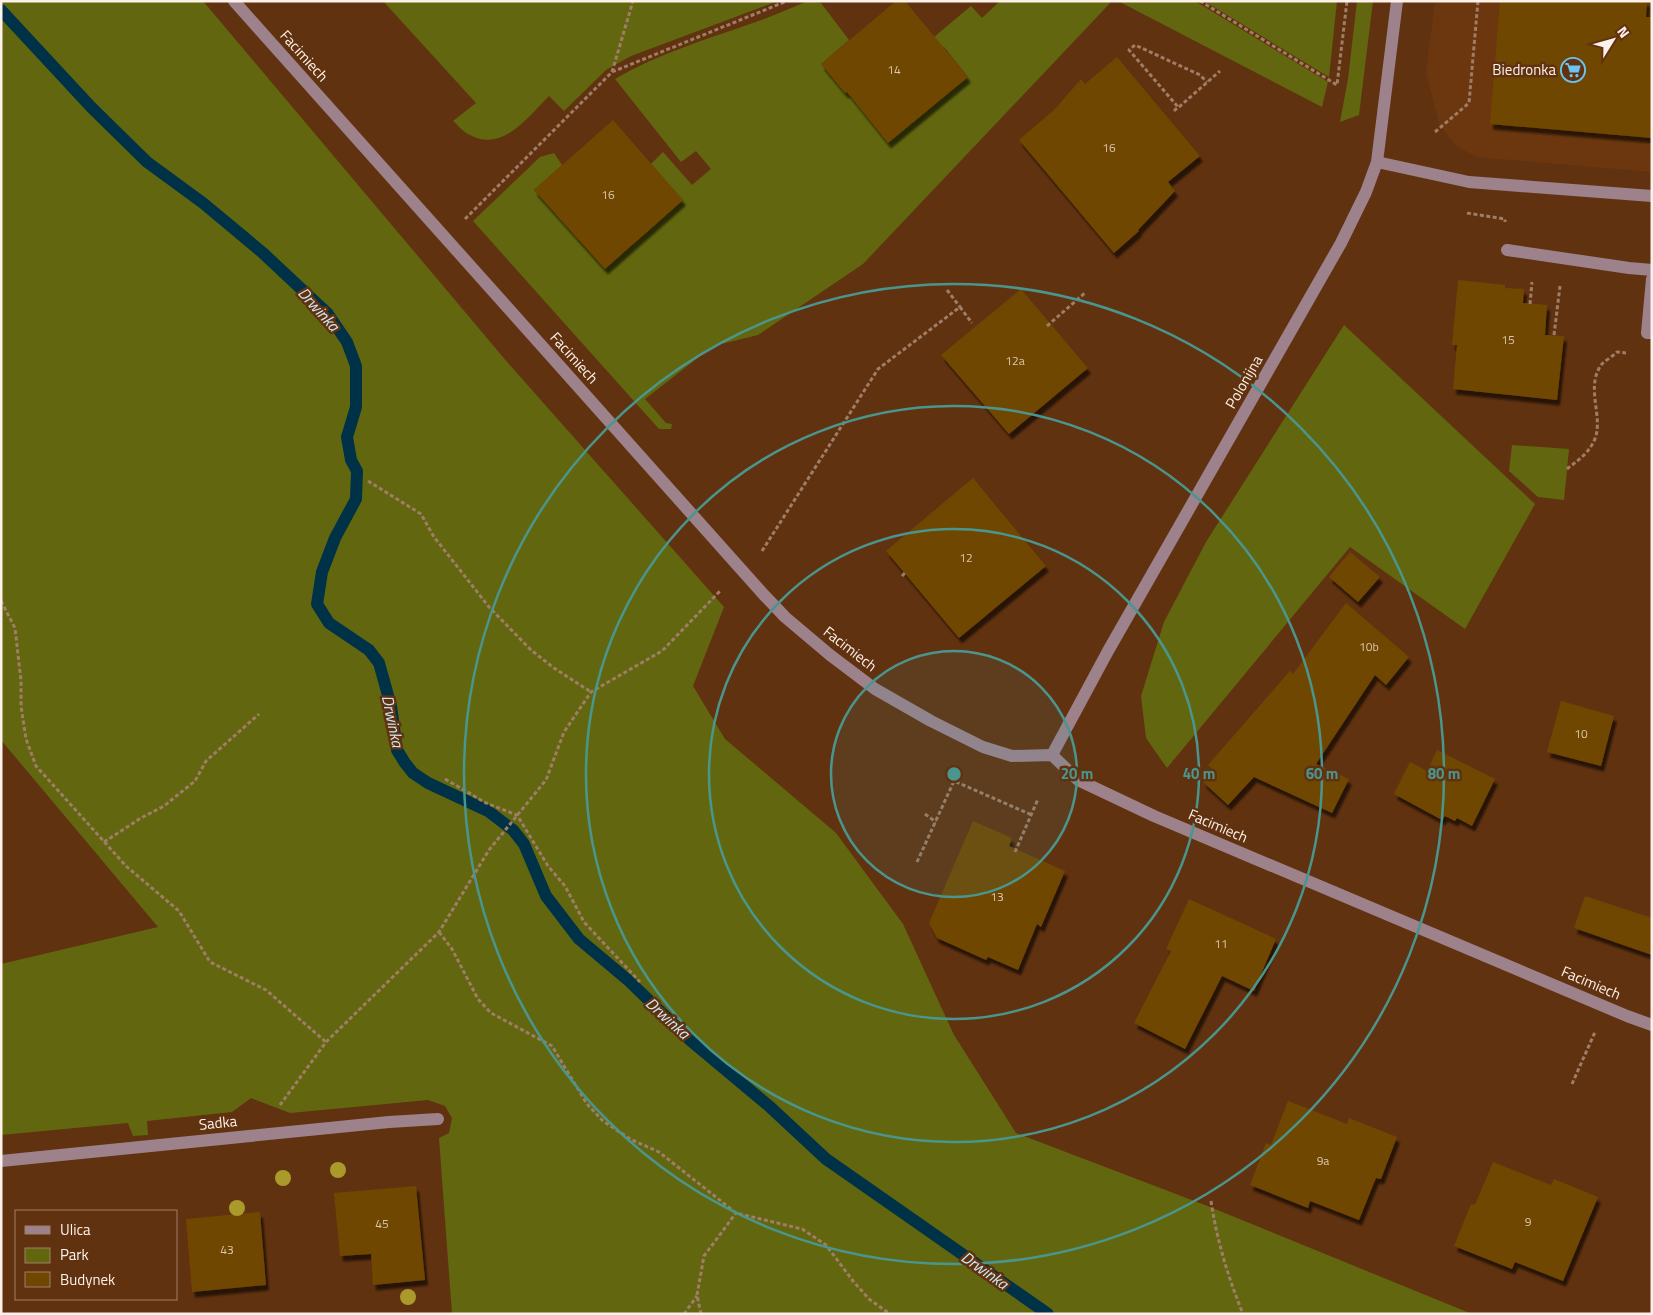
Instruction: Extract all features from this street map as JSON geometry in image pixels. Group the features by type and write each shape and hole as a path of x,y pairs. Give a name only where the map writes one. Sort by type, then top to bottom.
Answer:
{"street":[{"name":"Facimiech","path":"234,1 741,569 785,616 830,655 875,690 930,721 983,747 1012,756 1052,755 1078,780 1154,816 1652,1025"},
{"name":"Polonijna","path":"1052,755 1108,651 1337,251 1366,192 1377,162 1397,1"},
{"path":"1377,162 1468,182 1652,196"},
{"path":"1507,250 1652,270"},
{"path":"1652,279 1647,333 1652,333"},
{"name":"Sadka","path":"1,1161 438,1119"}],"path":[{"path":"612,72 633,1"},
{"path":"461,223 612,72 787,1"},
{"path":"1200,1 1338,85 1347,1"},
{"path":"1435,132 1469,103 1478,1"},
{"path":"1178,107 1129,50 1135,45 1200,75 1207,82"},
{"path":"1174,111 1220,71"},
{"path":"1530,304 1532,279"},
{"path":"1554,335 1560,283"},
{"path":"947,290 972,323"},
{"path":"1046,326 1086,292"},
{"path":"762,552 878,369 960,307"},
{"path":"1566,469 1588,451 1595,440 1598,426 1594,392 1596,375 1602,364 1618,352"},
{"path":"368,481 421,514 434,537 489,607 531,650 554,668 591,692"},
{"path":"257,1135 326,1042 440,932 489,850 546,780 564,732 591,692 662,651 741,569"},
{"path":"1,601 15,628 21,681 20,706 26,739 36,766 126,866 179,911 210,962 266,990 326,1042"},
{"path":"104,842 141,818 164,806 195,781 206,761 260,714"},
{"path":"445,779 486,803 516,815 548,866 564,886 584,922 640,982"},
{"path":"917,862 954,781 1032,815"},
{"path":"1015,852 1038,799"},
{"path":"925,814 936,822"},
{"path":"440,932 452,949 478,999 491,1013 552,1046 587,1104 603,1121 630,1139 659,1152 736,1213 802,1229 826,1245 869,1299 890,1314"},
{"path":"1572,1084 1596,1028"},
{"path":"1211,1202 1215,1229 1229,1279 1243,1314"},
{"path":"701,1314 697,1295 704,1256 736,1213"},
{"path":"684,1314 697,1295"}],"shaded area":[{"name":"Biedronka","path":"1435,1 1652,1 1652,172 1476,157 1454,144 1439,123 1426,73"}],"green space":[{"path":"1,1 203,1 508,363 724,607 693,686 725,739 836,833 903,924 954,1035 1016,1133 1210,1207 1472,1314 452,1314 439,1138 449,1133 452,1118 445,1106 428,1100 290,1113 251,1098 232,1112 147,1121 148,1135 133,1136 128,1123 1,1135 1,964 158,927 1,740"},
{"path":"383,1 778,1 631,56 606,70 564,111 549,96 523,123 513,130 503,136 492,139 480,139 468,134 453,121 476,103"},
{"path":"808,1 821,3 849,40 821,64 845,93 850,89 865,114 888,143 968,77 944,47 940,50 934,37 971,6 982,18 1000,1 1112,1 863,264 758,335 713,346 645,399 666,423 672,424 671,429 659,429 473,221 540,157 554,153 562,165 534,190 559,218 562,216 582,237 579,241 605,269 633,245 649,166 663,152 692,185 711,169 696,151 681,162 615,79 664,55 765,19"},
{"path":"1118,1 1195,1 1328,82 1322,107"},
{"path":"1204,1 1337,1 1329,77"},
{"path":"1357,1 1373,1 1359,115 1340,122 1348,79"},
{"path":"1344,325 1535,504 1465,629 1350,547 1167,768 1146,738 1141,696 1164,622 1206,542"},
{"path":"1512,445 1569,449 1564,500 1538,497 1509,471"}],"building":[{"path":"896,1 905,1 968,77 888,143 847,92 845,93 821,64"},
{"name":"Biedronka","path":"1500,1 1647,1 1646,17 1652,17 1652,138 1490,124"},
{"path":"1117,57 1200,156 1168,182 1175,191 1139,231 1114,253 1019,140 1055,109 1081,79 1085,84"},
{"path":"613,120 683,200 605,269 534,190"},
{"path":"1458,280 1505,285 1505,288 1524,289 1523,303 1547,305 1545,335 1564,336 1557,400 1453,389 1457,345 1452,345"},
{"path":"1021,289 1088,368 1009,434 941,355"},
{"path":"973,478 1046,566 959,638 886,551"},
{"path":"1350,552 1380,577 1358,602 1329,577"},
{"path":"1346,603 1409,657 1386,685 1375,675 1316,764 1349,779 1332,813 1254,777 1228,805 1203,782 1213,770 1208,765 1290,671 1293,674"},
{"path":"1561,701 1614,716 1601,766 1547,752"},
{"path":"1437,750 1495,779 1472,826 1457,818 1455,821 1445,816 1442,820 1394,794 1410,762 1427,771"},
{"path":"973,821 1012,838 1009,846 1065,871 1041,927 1037,924 1018,970 988,957 986,960 937,938 929,923"},
{"path":"1585,896 1652,918 1652,955 1574,928"},
{"path":"1189,899 1276,939 1254,991 1222,976 1185,1049 1134,1023 1171,951 1166,949"},
{"path":"1288,1101 1347,1124 1349,1118 1397,1137 1381,1179 1376,1178 1359,1220 1310,1201 1308,1208 1250,1185 1266,1143 1271,1145"},
{"path":"1493,1162 1551,1185 1554,1179 1598,1197 1563,1281 1515,1262 1512,1269 1454,1246 1471,1204 1475,1205"},
{"path":"416,1186 425,1280 373,1285 371,1254 340,1256 334,1193"},
{"path":"260,1212 266,1285 192,1292 186,1219"}],"waterway":[{"name":"Drwinka","path":"1,10 91,107 147,162 203,203 263,253 328,314 347,342 356,366 356,407 347,437 351,460 357,471 356,499 335,538 322,572 317,604 329,623 369,650 379,663 391,706 397,750 413,773 428,783 488,811 513,830 524,844 546,896 579,939 629,981 691,1041 769,1106 826,1159 1048,1314"}],"place":[{"name":"Biedronka","path":"1573,70"}]}
